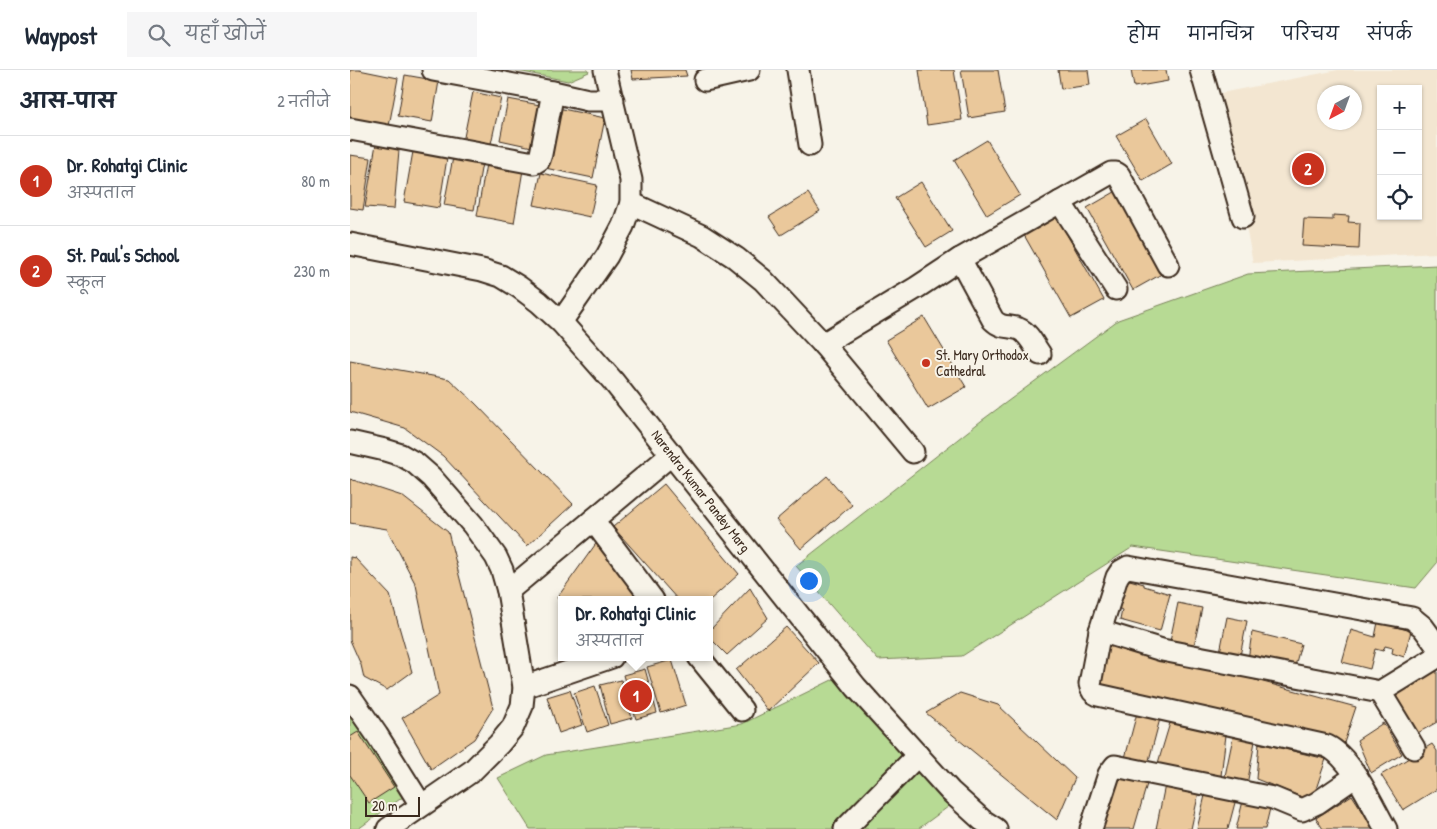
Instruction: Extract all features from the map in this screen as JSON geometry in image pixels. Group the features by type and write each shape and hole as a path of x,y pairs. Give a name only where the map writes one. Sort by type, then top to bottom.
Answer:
{"street":[{"path":"433,70 588,100 613,100"},
{"path":"561,322 608,256 623,226 631,203 631,180 605,70"},
{"path":"705,80 749,70"},
{"path":"798,70 810,145"},
{"path":"1201,70 1242,216"},
{"path":"350,128 534,163 541,154 553,92"},
{"path":"823,344 960,259 1111,173 1119,175 1168,265"},
{"path":"1060,202 1116,289"},
{"path":"631,203 702,236 736,258 763,280 823,344 913,452"},
{"name":"Narendra Kumar Pandey Marg","path":"350,244 482,270 501,276 526,292 561,322 613,381 856,687 950,791 982,820 996,829"},
{"path":"960,259 992,320 999,326 1019,329 1024,332 1040,354"},
{"path":"350,442 401,455 415,463 431,477 473,525 496,556 508,591 524,687 522,706 513,727 499,744 472,771 388,829"},
{"path":"508,591 672,454"},
{"path":"593,520 650,596"},
{"path":"1386,829 1356,776 1341,756 1327,746 1098,695 1091,689 1090,684 1100,631 1117,577 1121,571 1128,567 1412,618 1423,627 1437,646"},
{"path":"1100,631 1162,650 1380,692 1437,657"},
{"path":"524,687 600,661"},
{"path":"702,661 742,710"},
{"path":"1380,692 1414,748"},
{"path":"350,696 421,805"},
{"path":"845,829 918,755"},
{"path":"1091,829 1109,774 1115,766 1273,798 1302,810 1317,804 1356,776"}],"shaded area":[{"path":"1338,70 1437,70 1437,253 1253,263 1221,93"}],"green space":[{"path":"513,70 588,70 589,72 568,81"},
{"path":"1437,265 1437,563 1416,588 1133,547 962,656 878,660 796,566 981,421 1118,320 1248,274"},
{"path":"834,679 952,804 918,829 530,829 498,778 546,755 742,724"},
{"path":"350,710 410,792 358,829 350,829"}],"building":[{"path":"350,70 398,78 389,126 350,118"},
{"path":"631,70 685,70 687,76 633,79"},
{"path":"919,70 954,70 962,120 927,125"},
{"path":"961,70 998,70 1005,112 969,118"},
{"path":"1058,70 1088,70 1090,85 1061,89"},
{"path":"1131,70 1166,70 1168,81 1134,87"},
{"path":"405,75 439,81 432,122 398,116"},
{"path":"473,92 501,98 490,148 463,142"},
{"path":"508,99 540,105 532,147 500,140"},
{"path":"558,108 605,118 593,178 545,168"},
{"path":"1146,119 1172,164 1143,181 1116,136"},
{"path":"987,140 1020,195 987,215 954,160"},
{"path":"376,144 399,150 394,209 365,207"},
{"path":"414,146 448,152 439,208 404,202"},
{"path":"454,152 483,157 474,210 444,205"},
{"path":"350,155 371,158 363,210 350,208"},
{"path":"487,158 524,164 514,223 477,216"},
{"path":"541,173 597,185 590,217 534,205"},
{"path":"921,182 952,231 926,247 895,198"},
{"path":"1120,189 1167,271 1133,290 1087,208"},
{"path":"808,193 820,211 781,235 769,217"},
{"path":"1333,215 1349,216 1348,222 1360,223 1359,249 1302,246 1304,219 1333,220"},
{"path":"1057,217 1104,300 1071,318 1024,235"},
{"name":"St. Mary Orthodox Cathedral","path":"924,317 966,387 928,409 886,340"},
{"path":"350,361 449,379 475,403 573,504 527,546 443,456 405,428 350,412"},
{"path":"827,476 852,505 801,549 776,520"},
{"path":"350,479 402,496 448,532 493,708 474,739 431,769 402,718 439,695 416,585 387,529 350,523"},
{"path":"664,484 739,574 713,597 674,596 613,527"},
{"path":"600,538 648,596 558,596"},
{"path":"350,557 355,558 390,595 412,672 387,690 364,678 361,665 350,640"},
{"path":"1126,579 1170,594 1160,631 1120,620 1122,610 1118,608"},
{"path":"750,588 768,618 727,655 713,641 713,627"},
{"path":"1178,603 1202,608 1192,655 1168,650"},
{"path":"1227,617 1247,621 1239,661 1219,657"},
{"path":"1378,622 1411,631 1404,657 1392,653 1393,648 1385,646 1383,651 1375,649 1370,669 1342,662 1351,630 1375,637"},
{"path":"786,627 819,663 768,711 736,670"},
{"path":"1252,632 1301,644 1294,670 1248,660"},
{"path":"1107,640 1356,707 1343,746 1097,685"},
{"path":"672,661 686,705 661,713 647,667"},
{"path":"645,669 657,713 636,719 623,675"},
{"path":"1437,669 1437,722 1416,734 1393,695"},
{"path":"621,680 632,718 610,724 600,685"},
{"path":"595,686 608,725 587,732 574,693"},
{"path":"570,690 582,725 559,733 547,697"},
{"path":"960,693 998,705 1075,778 1057,820 926,713"},
{"path":"1138,709 1161,715 1148,764 1125,758"},
{"path":"1170,723 1226,735 1220,784 1158,763"},
{"path":"1383,723 1402,754 1371,773 1357,740"},
{"path":"358,732 394,787 369,803 350,775 350,737"},
{"path":"1233,737 1255,741 1247,785 1224,781"},
{"path":"1259,743 1326,759 1312,801 1256,779"},
{"path":"1432,744 1437,751 1437,789 1403,810 1381,775"},
{"path":"1118,767 1149,777 1134,829 1100,829"},
{"path":"1166,780 1200,787 1191,829 1156,829"},
{"path":"1207,787 1237,795 1228,829 1197,829"},
{"path":"1245,793 1272,800 1265,829 1236,829"},
{"path":"1352,795 1374,829 1323,829 1316,818"}],"place":[{"name":"St. Paul's School","path":"1308,169"},
{"name":"St. Mary Orthodox Cathedral","path":"926,363"},
{"name":"Dr. Rohatgi Clinic","path":"636,696"}]}
